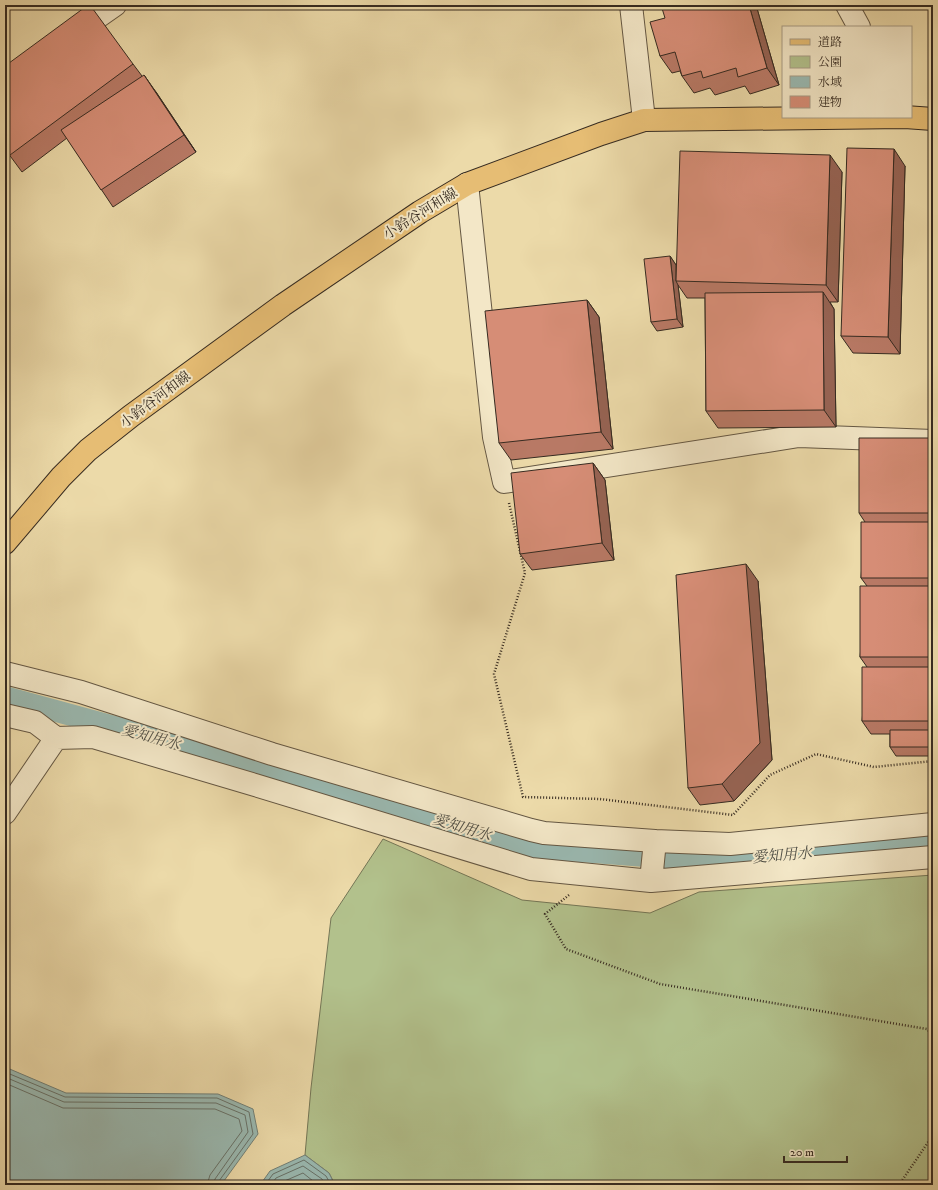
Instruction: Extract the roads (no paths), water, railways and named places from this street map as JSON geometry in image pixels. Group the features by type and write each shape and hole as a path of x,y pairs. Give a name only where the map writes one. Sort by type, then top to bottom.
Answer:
{"main road":[{"name":"小鈴谷河和線","path":"912,117 933,118"},
{"name":"小鈴谷河和線","path":"5,542 61,477 88,450 131,416 290,301 420,212 467,184 601,134 644,120 818,118"}],"street":[{"path":"57,46 115,5"},
{"path":"631,5 644,120"},
{"path":"847,5 858,26"},
{"path":"467,184 494,438 504,482 799,436 933,441"},
{"path":"5,673 81,692 272,754 531,830 655,841 730,844 933,824"},
{"path":"5,714 35,722 56,738 93,737 255,784 531,869 651,876 933,856"},
{"path":"5,814 56,738"},
{"path":"651,876 655,841"}],"water":[{"path":"5,1067 66,1093 218,1094 253,1109 258,1134 221,1185 5,1185"},
{"path":"305,1155 329,1173 335,1185 260,1185 270,1171"}],"waterway":[{"name":"愛知用水","path":"5,697 276,771 527,847 672,858 726,860 933,842"}]}
